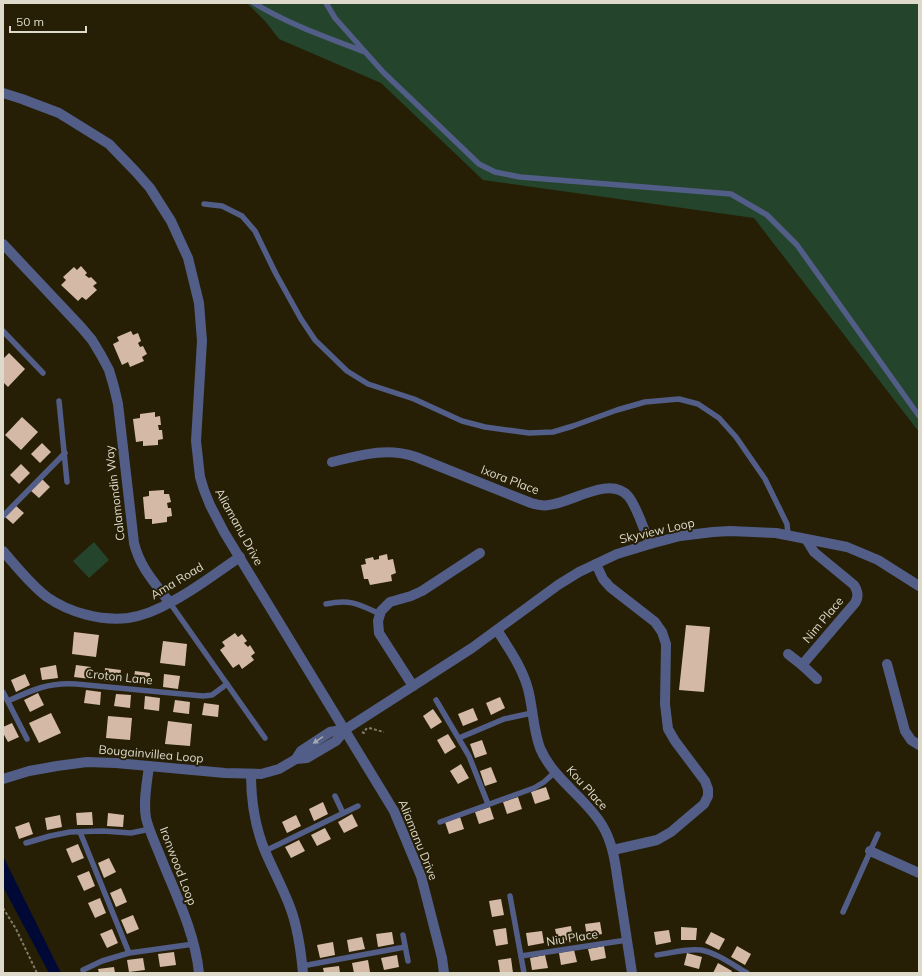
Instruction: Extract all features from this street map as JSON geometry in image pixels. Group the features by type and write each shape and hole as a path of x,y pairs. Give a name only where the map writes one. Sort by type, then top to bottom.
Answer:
{"street":[{"name":"Aliamanu Drive","path":"3,94 28,101 59,113 109,144 150,188 171,221 188,258 199,303 202,341 196,441 200,477 204,490 214,512 240,557 346,729 394,811 421,876 442,958 444,973"},
{"name":"Calamondin Way","path":"3,244 81,327 95,345 109,370 118,404 134,543 144,570 170,603"},
{"name":"Ixora Place","path":"332,462 376,452 401,452 416,456 531,503 540,505 554,504 603,488 615,488 623,491 631,500 650,544"},
{"name":"Skyview Loop","path":"296,759 307,758 336,741 346,729 472,648 558,585 579,572 617,554 650,544 680,536 714,532 762,532 788,535 847,547 878,560 919,586"},
{"name":"Nim Place","path":"802,666 854,604 858,596 854,585 814,552 806,539"},
{"name":"Ama Road","path":"3,551 26,578 47,597 72,610 101,617 114,618 129,618 144,614 170,603 240,557"},
{"path":"413,686 381,636 378,627 380,614 390,602 422,591 480,553"},
{"path":"596,564 603,579 610,587 655,622 662,632 666,644 665,704 668,729 675,741 704,779 708,789 708,796 704,804 671,832 653,841 613,850"},
{"name":"Kou Place","path":"497,630 519,665 524,676 528,688 540,748 555,772 596,816 607,835 613,850 632,973"},
{"path":"788,654 817,679"},
{"path":"888,664 905,731 911,740 919,745"},
{"name":"Bougainvillea Loop","path":"3,779 29,771 87,762 116,762 251,774 270,772 296,759"},
{"name":"Ironwood Loop","path":"149,766 146,818 194,944 199,973"},
{"path":"251,774 252,799 255,819 265,851 290,907 297,930 303,969"},
{"path":"870,851 919,873"}],"lane":[{"path":"254,3 299,25 367,53"},
{"path":"326,3 335,18 383,72 479,164 495,172 520,177 731,194 767,215 797,245 919,416"},
{"path":"204,204 222,206 242,216 255,231 301,320 315,340 346,371 368,384 414,398 462,422 485,428 529,433 553,432 645,402 679,399 698,404 719,418 736,437 766,479 787,524 788,535"},
{"path":"3,331 43,373"},
{"path":"59,401 67,482"},
{"path":"3,516 65,453"},
{"path":"326,604 349,602 358,604 380,614"},
{"name":"Calamondin Way","path":"170,603 265,738"},
{"name":"Croton Lane","path":"8,701 41,687 59,684 76,684 203,696 212,694 227,684"},
{"path":"3,692 28,739"},
{"path":"436,700 469,756 488,804"},
{"path":"459,738 510,716 532,712"},
{"path":"440,822 539,786 555,772"},
{"path":"335,796 343,813"},
{"path":"265,851 358,806"},
{"path":"26,843 50,836 80,832 131,833 150,829"},
{"path":"80,832 129,953"},
{"path":"843,912 878,834"},
{"path":"510,896 524,973"},
{"path":"403,935 408,961"},
{"name":"Niu Place","path":"521,956 627,940"},
{"path":"83,970 102,961 129,953 194,944"},
{"path":"303,969 405,947"},
{"path":"657,955 691,950 702,950 717,956 747,973"}],"path":[{"path":"362,732 364,733 366,728 369,728 384,732"},
{"path":"3,908 16,929 38,973"}],"green space":[{"path":"247,3 919,3 919,432 754,218 483,180 381,83 279,39 265,21"},
{"path":"94,542 109,560 89,578 73,561"}],"water":[{"path":"3,856 61,973 49,973 3,887"}],"building":[{"path":"81,266 87,273 85,275 89,278 91,277 97,283 93,286 97,290 86,300 82,297 78,301 61,285 66,280 63,277 74,267 77,270"},
{"path":"131,331 133,335 138,333 141,341 138,343 140,347 143,346 147,354 142,357 144,361 130,367 128,362 122,365 113,344 119,341 117,337"},
{"path":"9,353 25,369 8,387 3,382 3,359"},
{"path":"155,412 155,417 160,416 161,425 158,425 159,430 162,430 163,439 158,440 158,445 143,446 143,441 136,442 133,419 140,418 140,414"},
{"path":"22,417 38,432 21,450 5,435"},
{"path":"42,443 51,452 40,463 31,454"},
{"path":"21,464 30,473 19,484 10,475"},
{"path":"41,478 50,487 39,498 30,490"},
{"path":"164,490 164,494 169,494 171,502 167,503 168,508 171,508 172,516 167,517 167,522 152,524 152,519 145,519 143,497 149,496 149,491"},
{"path":"15,505 24,513 13,524 4,516"},
{"path":"387,554 388,560 393,559 396,573 391,575 392,581 370,585 368,579 364,579 361,565 366,564 365,559 373,557 374,560 379,559 379,556"},
{"path":"686,625 710,627 704,692 679,690"},
{"path":"74,632 99,635 96,657 72,654"},
{"path":"235,633 238,637 242,634 247,641 244,643 248,647 250,645 255,653 251,656 254,660 242,669 239,664 233,668 220,650 225,646 222,642"},
{"path":"163,641 187,644 185,666 160,663"},
{"path":"56,665 58,678 42,680 40,668"},
{"path":"76,665 91,667 90,679 74,677"},
{"path":"105,668 121,670 119,682 104,681"},
{"path":"135,671 150,673 149,685 133,683"},
{"path":"25,674 30,685 16,692 11,680"},
{"path":"164,674 180,676 178,689 163,687"},
{"path":"86,690 101,692 100,705 84,703"},
{"path":"38,693 44,705 30,712 24,700"},
{"path":"116,694 131,695 130,708 114,706"},
{"path":"145,696 160,698 159,711 144,709"},
{"path":"500,697 505,708 491,715 486,703"},
{"path":"175,700 190,702 189,714 173,712"},
{"path":"204,703 219,705 218,717 202,715"},
{"path":"473,708 478,720 463,726 458,714"},
{"path":"433,709 442,722 431,729 423,716"},
{"path":"51,713 61,733 39,743 29,723"},
{"path":"108,716 132,718 130,740 106,738"},
{"path":"168,721 192,724 190,746 165,744"},
{"path":"12,723 19,737 8,742 3,733 3,727"},
{"path":"448,734 456,747 445,754 437,740"},
{"path":"482,740 487,754 475,758 470,744"},
{"path":"461,764 469,778 458,784 450,771"},
{"path":"491,767 497,782 485,786 480,771"},
{"path":"546,787 550,799 535,804 531,792"},
{"path":"518,797 522,809 507,814 503,802"},
{"path":"323,802 328,814 314,821 309,809"},
{"path":"490,807 494,819 479,824 475,812"},
{"path":"92,812 93,825 77,825 76,813"},
{"path":"108,813 124,815 123,827 107,826"},
{"path":"352,814 358,826 344,833 338,822"},
{"path":"60,815 62,827 47,830 45,818"},
{"path":"296,815 301,826 287,833 282,822"},
{"path":"460,817 464,829 449,834 445,822"},
{"path":"29,822 33,834 19,839 15,827"},
{"path":"325,828 331,839 317,846 311,835"},
{"path":"299,840 305,851 291,858 285,847"},
{"path":"78,844 84,858 72,863 66,849"},
{"path":"109,858 116,872 104,878 98,863"},
{"path":"89,871 95,886 84,891 77,876"},
{"path":"121,888 127,902 116,907 110,893"},
{"path":"100,898 106,913 95,918 88,903"},
{"path":"501,899 504,915 492,917 489,901"},
{"path":"133,915 139,929 127,934 121,920"},
{"path":"600,922 602,934 587,937 585,924"},
{"path":"571,926 573,939 558,942 555,929"},
{"path":"681,927 697,928 696,940 681,940"},
{"path":"506,928 508,944 496,946 493,930"},
{"path":"112,929 118,943 107,948 100,934"},
{"path":"669,930 671,942 656,945 654,932"},
{"path":"542,931 544,943 528,946 526,933"},
{"path":"392,932 394,944 378,947 376,934"},
{"path":"711,932 725,939 719,950 705,943"},
{"path":"362,937 365,949 349,952 347,940"},
{"path":"333,942 335,955 320,958 317,945"},
{"path":"604,946 606,958 591,961 588,949"},
{"path":"737,946 751,954 745,965 731,957"},
{"path":"574,950 577,962 561,965 559,953"},
{"path":"174,952 176,965 160,967 158,954"},
{"path":"687,953 702,957 699,969 684,965"},
{"path":"397,955 399,967 384,970 381,958"},
{"path":"545,955 548,968 532,970 530,958"},
{"path":"143,958 145,970 129,972 127,960"},
{"path":"511,958 513,973 500,973 498,960"},
{"path":"368,960 370,972 354,973 352,963"},
{"path":"718,963 732,971 731,973 713,973"},
{"path":"339,966 340,973 324,973 323,968"},
{"path":"114,967 115,973 99,973 98,969"}]}
